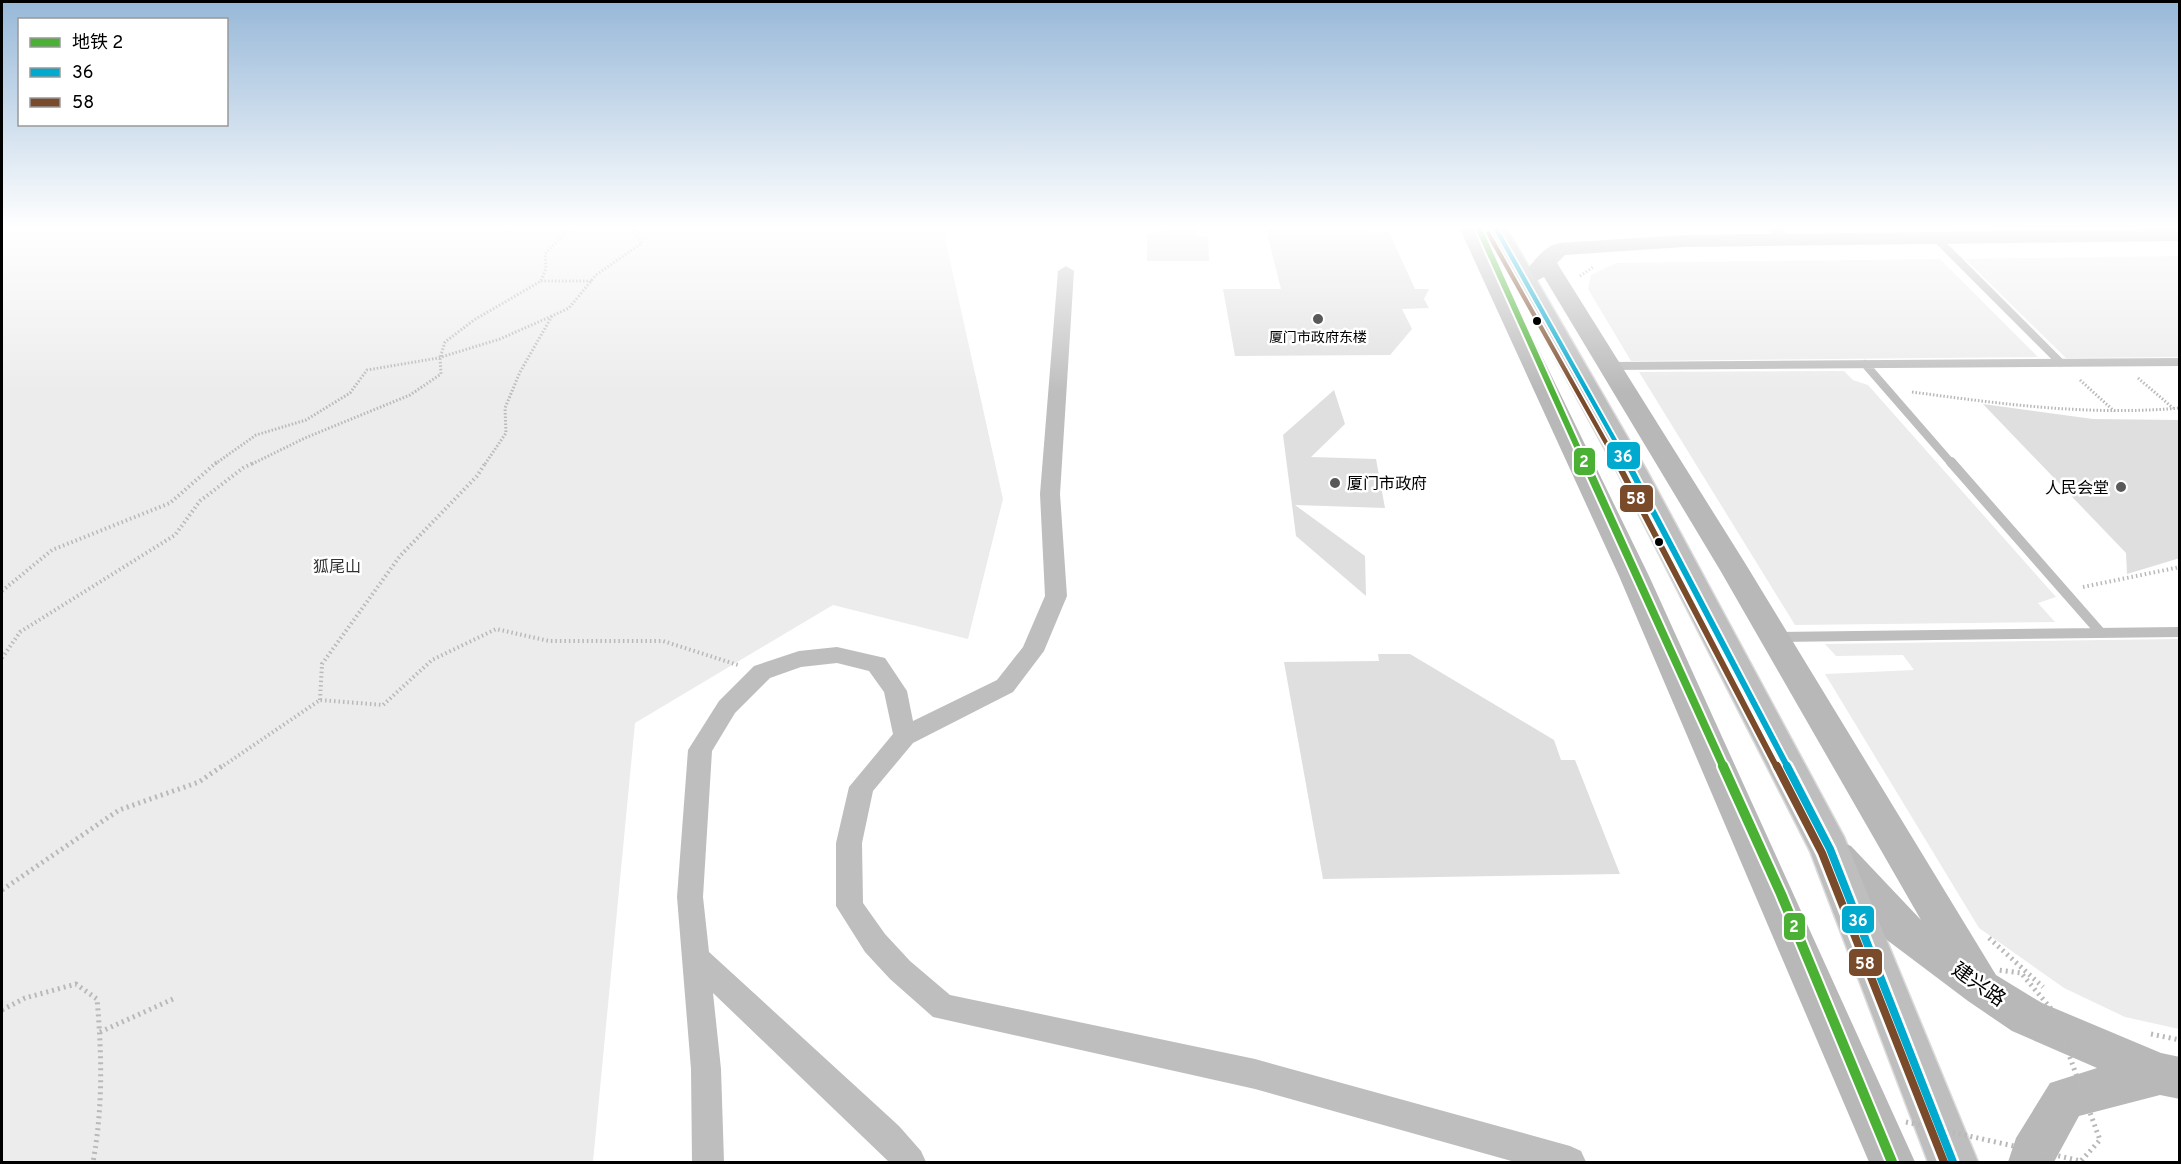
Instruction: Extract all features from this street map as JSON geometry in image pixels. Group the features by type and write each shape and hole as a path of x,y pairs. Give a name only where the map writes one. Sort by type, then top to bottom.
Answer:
{"main road":[{"path":"1541,283 1632,471 1830,849 1953,1162"}],"street":[{"path":"1065,283 1050,494 1056,596 1034,651 1005,686 905,736 861,787 849,843 850,906 875,943 900,970 943,1007 1255,1074 1570,1162"},
{"path":"1496,283 1568,431 1742,819 1892,1162"},
{"path":"1545,283 1610,366 1774,637 1990,979"},
{"path":"708,1162 706,1069 690,897 700,750 727,707 762,672 800,659 837,655 877,664 895,691 905,736"},
{"name":"建兴路","path":"1830,849 1901,928 1990,979 2027,1017 2173,1064"},
{"path":"696,958 888,1137 910,1162"},
{"path":"2033,1160 2065,1098 2173,1064"}],"lane":[{"path":"1981,283 2061,363"},
{"path":"1610,366 2180,362"},
{"path":"1865,364 2101,633"},
{"path":"1774,637 2180,632"}],"path":[{"path":"2,658 20,632 175,535 200,501 243,468 305,438 410,395 441,374 438,358 446,339 536,283"},
{"path":"2,591 52,550 170,503 207,469 256,435 306,420 350,393 367,370 438,358 500,339 569,308 591,283"},
{"path":"320,700 322,664 400,556 477,476 506,433 505,408 520,372 552,316"},
{"path":"2061,363 2114,412"},
{"path":"2118,363 2174,409"},
{"path":"1886,388 2043,410 2114,412 2180,408"},
{"path":"2064,591 2180,567"},
{"path":"2,890 119,810 199,782 320,700 383,705 432,660 496,629 549,641 663,641 762,672"},
{"path":"1987,936 2044,988"},
{"path":"1906,1122 2081,1162 2100,1140 2053,1011 2021,973 1990,979"},
{"path":"2,1010 25,998 76,984 97,999 100,1032 98,1135 93,1162"},
{"path":"100,1032 173,999"},
{"path":"2147,1033 2173,1064"}],"green space":[{"name":"狐尾山","path":"2,283 955,283 1003,499 968,639 833,605 635,723 593,1162 2,1162"},
{"path":"1589,283 1964,283 2038,357 1631,361 1588,289"},
{"path":"1990,283 2179,283 2179,357 2066,358"},
{"path":"1844,371 1853,380 1868,385 2056,597 2038,603 2055,622 1795,625 1639,372"},
{"path":"2180,639 2179,1029 2125,1017 2064,988 1979,928 1825,674 1914,670 1903,655 1836,656 1825,644"}],"building":[{"name":"厦门市政府东楼","path":"1280,283 1412,283 1415,289 1429,289 1424,299 1429,308 1402,309 1412,329 1390,355 1235,356 1223,289 1281,289"},
{"name":"厦门市政府","path":"1334,390 1345,424 1311,457 1376,459 1385,508 1295,505 1365,556 1366,596 1296,536 1283,435"},
{"name":"人民会堂","path":"1983,404 2093,419 2180,420 2180,558 2127,574 2126,553"},
{"path":"1378,654 1410,654 1554,740 1561,760 1575,760 1620,874 1323,879 1284,662 1379,661"}],"metro line":[{"name":"2","path":"1504,283 1781,894 1892,1162"}],"transit line":[{"name":"58","path":"1516,283 1624,475 1822,853 1944,1162"},
{"name":"36","path":"1527,283 1632,471 1830,849 1953,1162"}],"place":[{"name":"厦门市政府东楼","path":"1318,319"},
{"name":"厦门市政府","path":"1335,483"},
{"name":"人民会堂","path":"2121,487"}]}
